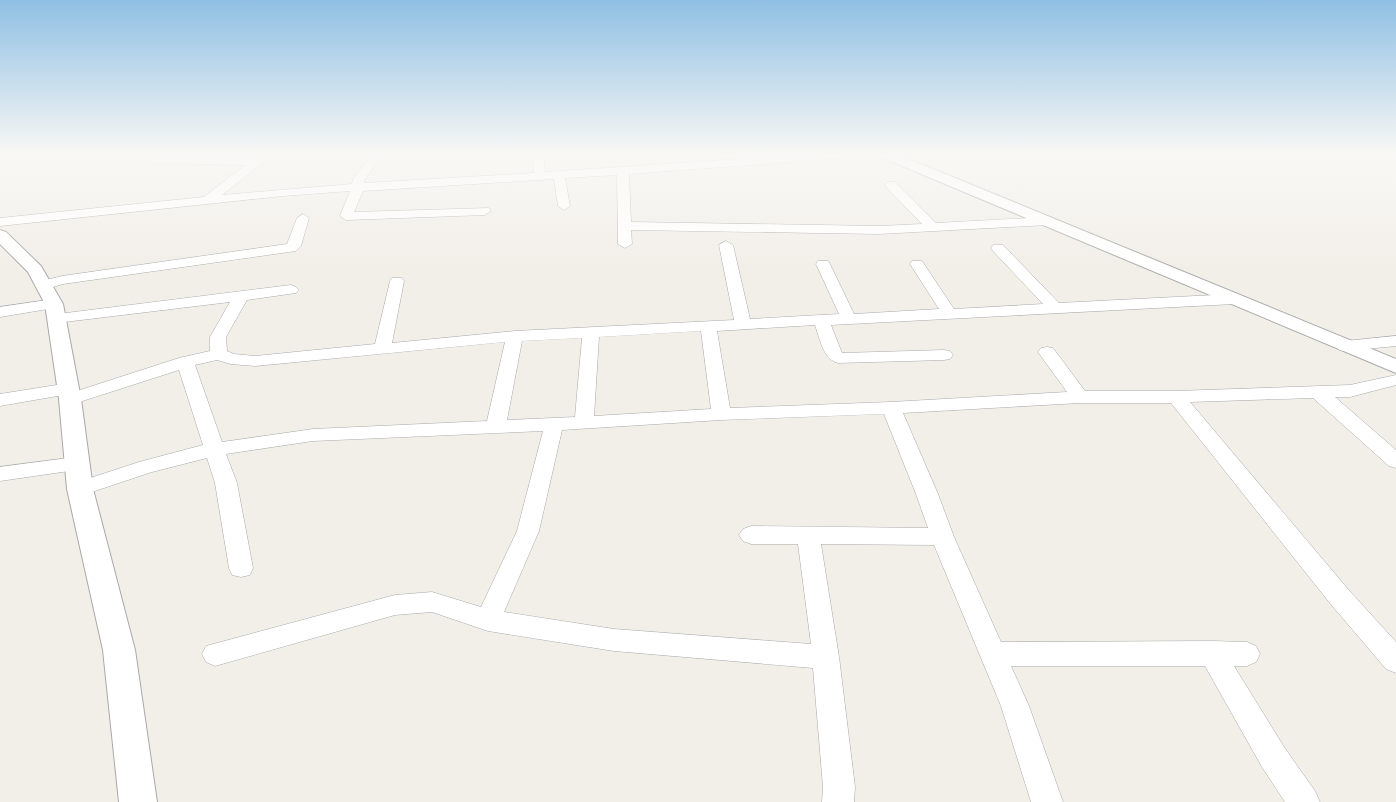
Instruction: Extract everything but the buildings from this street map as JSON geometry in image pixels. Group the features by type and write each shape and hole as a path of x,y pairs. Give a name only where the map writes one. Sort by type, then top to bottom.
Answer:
{"street":[{"path":"210,199 218,192"},
{"path":"0,222 210,199 291,192"},
{"path":"356,192 346,216 485,211"},
{"path":"562,192 564,206"},
{"path":"623,192 625,244"},
{"path":"898,192 932,227"},
{"path":"979,192 1396,367"},
{"path":"51,302 90,276 291,248 294,246 303,218"},
{"path":"624,226 879,230 1048,221"},
{"path":"0,235 35,270 51,302 70,394 78,477 119,650 138,802"},
{"path":"726,244 743,324"},
{"path":"998,248 1054,308"},
{"path":"823,264 849,319"},
{"path":"918,264 949,313"},
{"path":"382,349 397,281"},
{"path":"0,312 51,302 241,297 291,290"},
{"path":"219,354 218,337 241,297"},
{"path":"0,400 70,394 219,354 231,359 256,361 515,336 1234,299"},
{"path":"821,320 835,356 838,358 944,355"},
{"path":"708,326 721,414"},
{"path":"584,422 591,332"},
{"path":"496,426 515,336"},
{"path":"1345,346 1396,341"},
{"path":"1047,352 1080,397"},
{"path":"185,362 226,483 242,568"},
{"path":"0,474 78,477 146,468 215,450 257,442 313,435 721,414 891,408 1080,397 1176,397 1319,393 1350,391 1396,380"},
{"path":"1319,393 1396,461"},
{"path":"1176,397 1338,596 1396,661"},
{"path":"891,408 927,494 942,537 1015,706 1047,802"},
{"path":"488,620 528,531 554,424"},
{"path":"751,535 942,537"},
{"path":"808,535 826,657 839,788 838,802"},
{"path":"215,654 395,605 432,602 488,620 614,640 826,657"},
{"path":"992,654 1247,654"},
{"path":"1212,654 1273,757 1304,802"}]}
